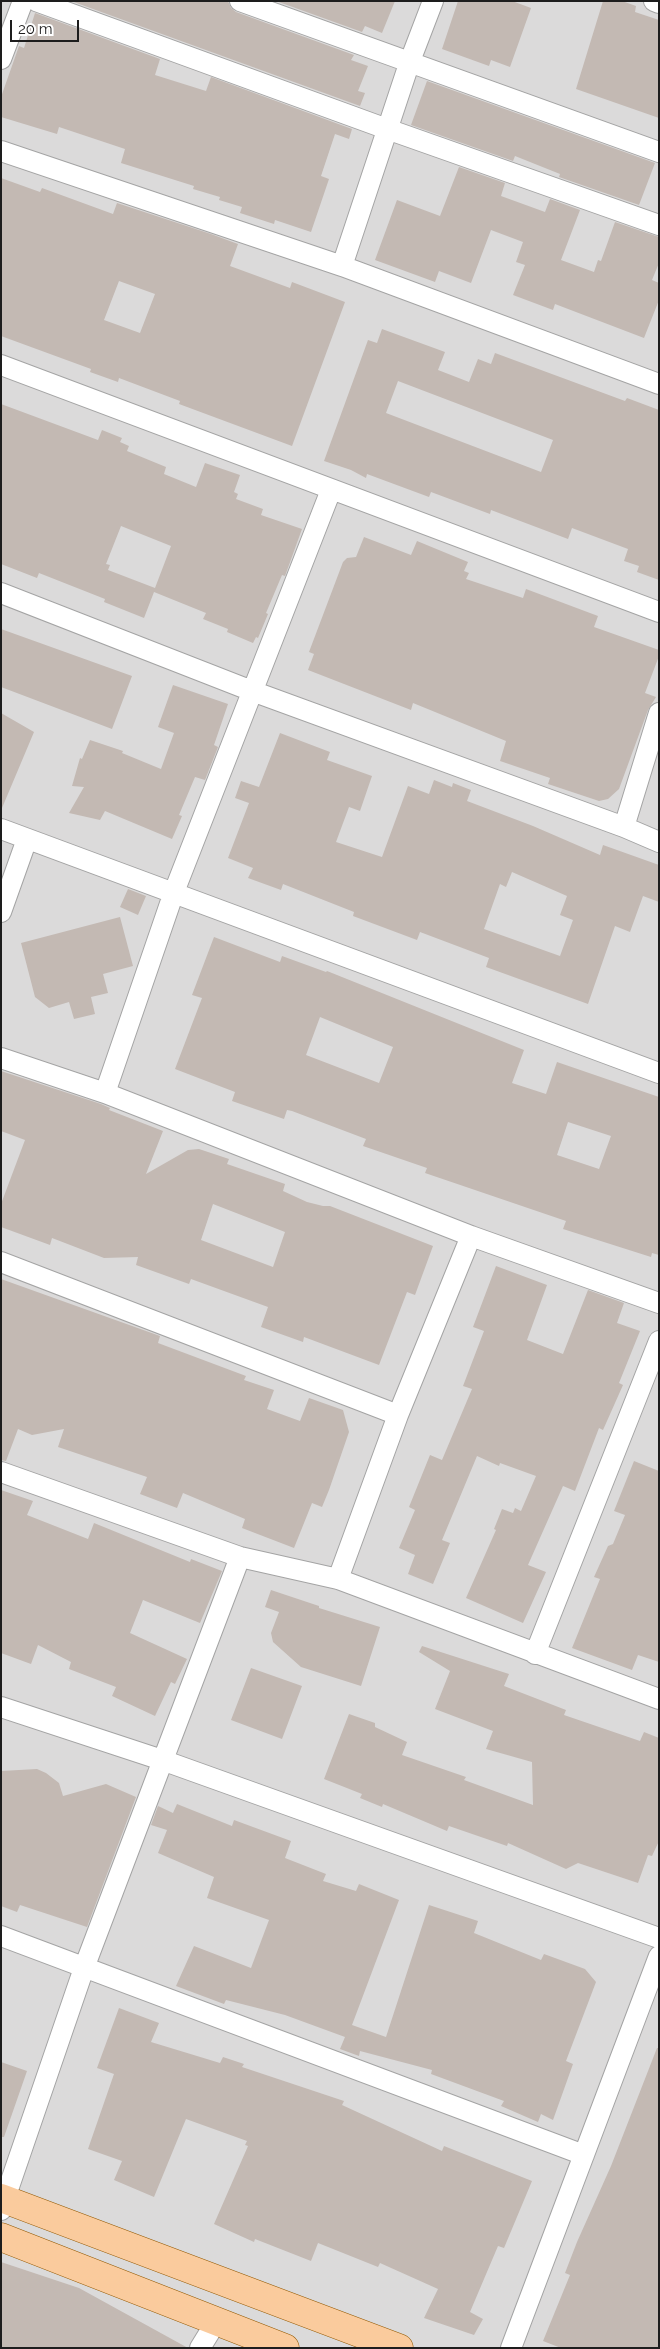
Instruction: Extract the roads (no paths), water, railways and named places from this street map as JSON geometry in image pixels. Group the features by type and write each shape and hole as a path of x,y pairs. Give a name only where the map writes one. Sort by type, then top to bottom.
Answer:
{"main road":[{"path":"2,2202 399,2348"},
{"path":"1,2237 286,2348"}],"street":[{"path":"1,59 23,1"},
{"path":"36,1 387,129 659,225"},
{"path":"240,1 659,152"},
{"path":"342,266 410,61 432,1"},
{"path":"654,1 659,3"},
{"path":"1,151 342,266 659,384"},
{"path":"1,365 659,612"},
{"path":"105,1093 174,892 331,490"},
{"path":"1,592 252,691 624,827 659,842"},
{"path":"624,827 659,713"},
{"path":"1,829 659,1073"},
{"path":"1,912 27,839"},
{"path":"1,1058 105,1093 471,1236 659,1303"},
{"path":"338,1579 398,1415 471,1236"},
{"path":"1,1262 398,1415"},
{"path":"535,1654 659,1341"},
{"path":"1,1472 240,1557 338,1579 659,1699"},
{"path":"2,2202 84,1968 240,1557"},
{"path":"1,1707 162,1760 659,1938"},
{"path":"1,1936 584,2155"},
{"path":"511,2348 659,1956"},
{"path":"200,2348 216,2322"}]}
